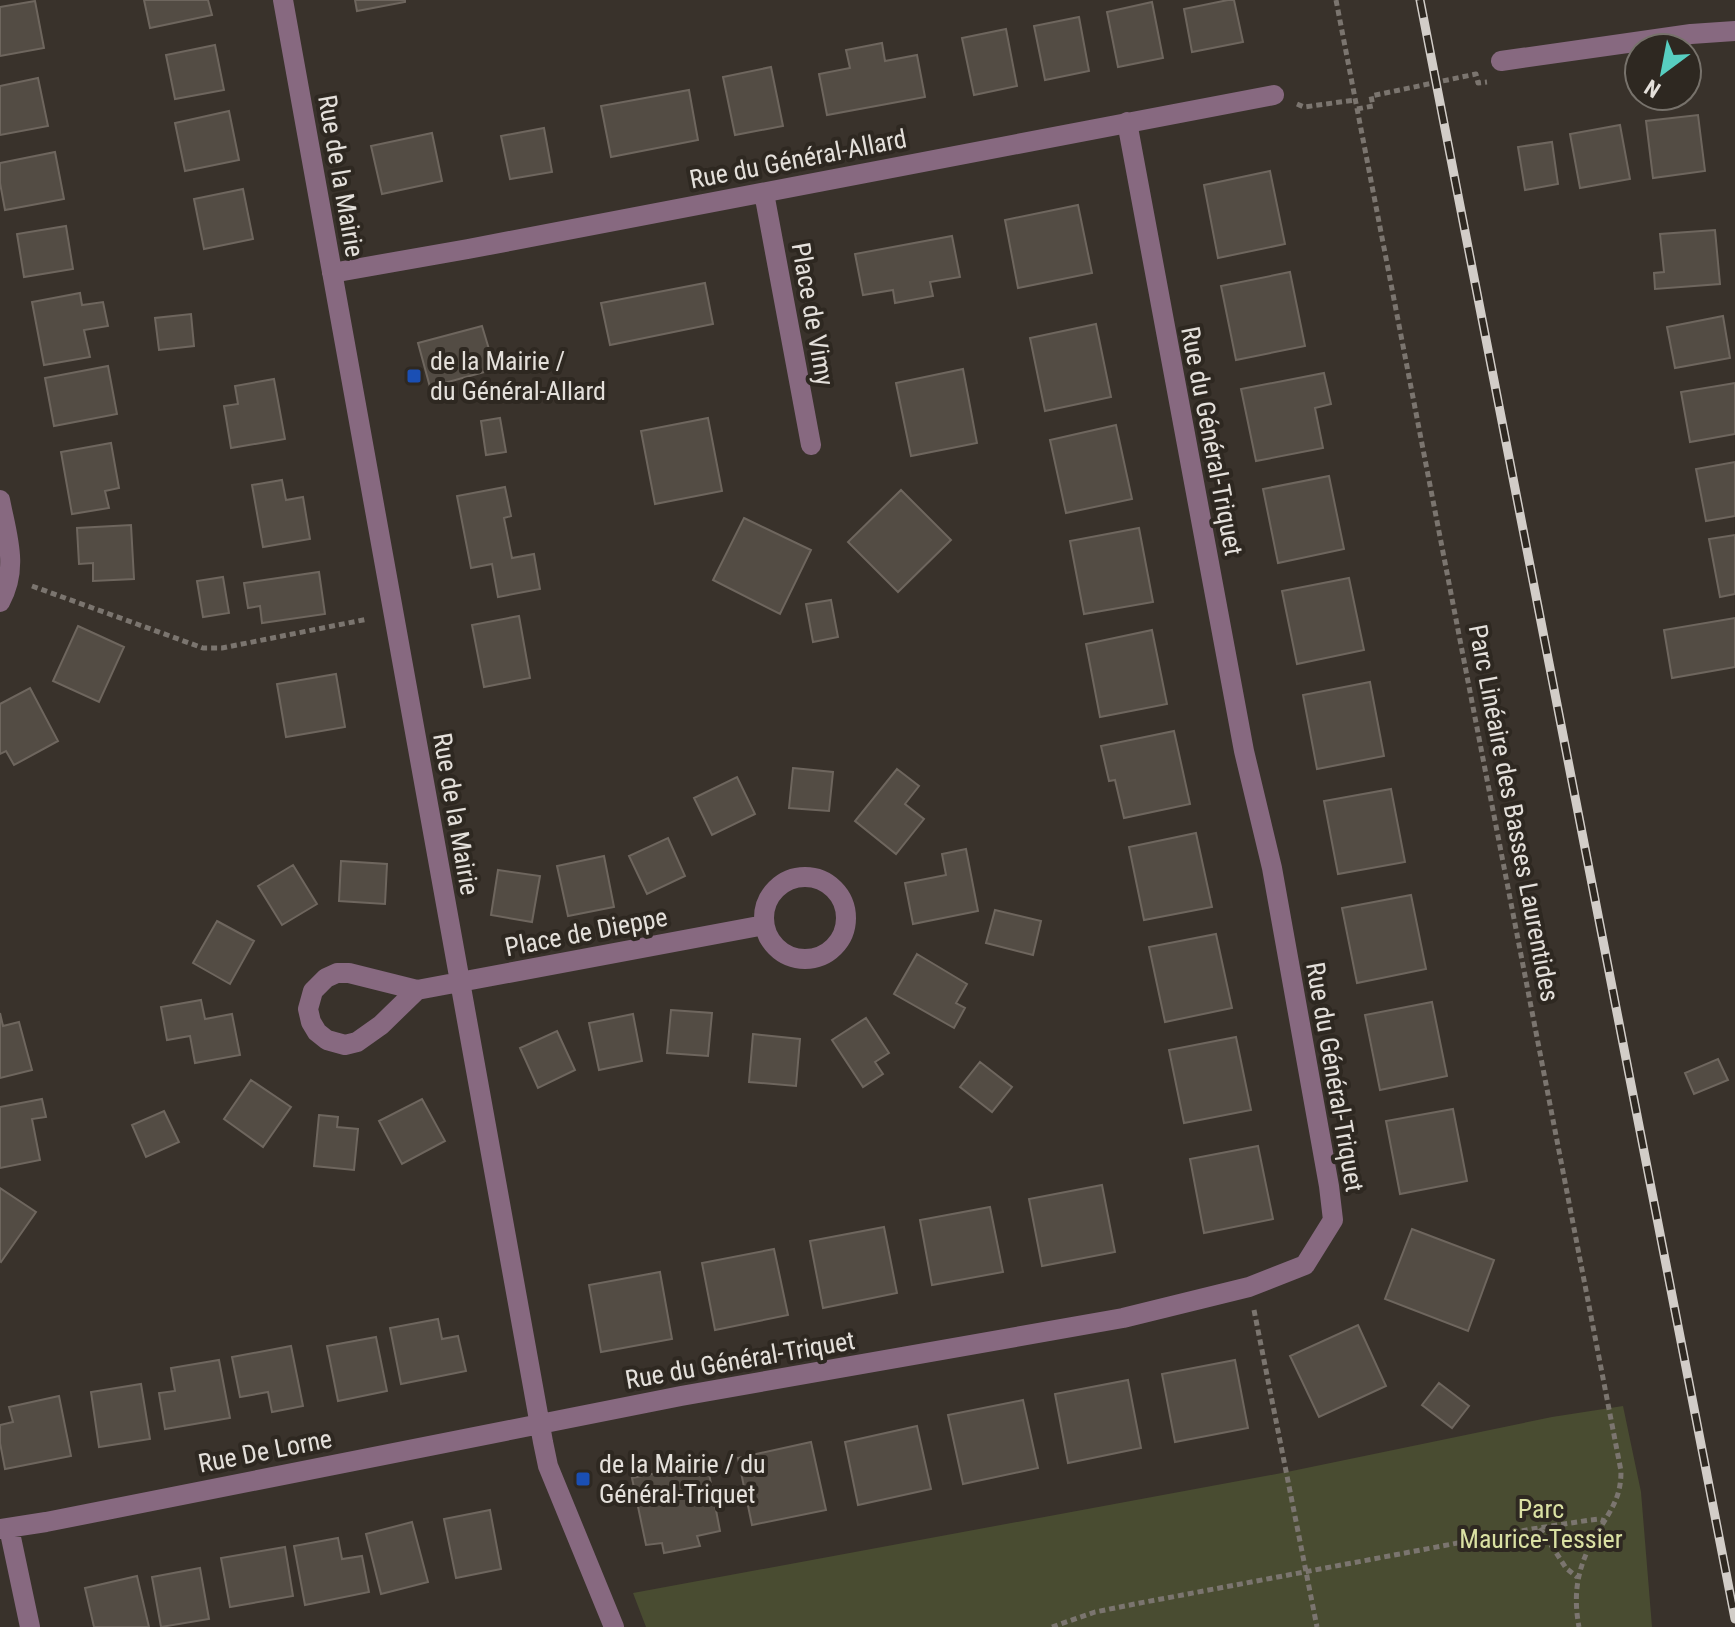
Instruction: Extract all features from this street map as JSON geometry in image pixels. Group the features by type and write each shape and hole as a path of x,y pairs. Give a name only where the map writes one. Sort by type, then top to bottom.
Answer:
{"street":[{"name":"Rue de la Mairie","path":"283,0 539,1424 548,1466 614,1627"},
{"path":"1501,61 1661,38 1735,31"},
{"name":"Rue du Général-Allard","path":"332,273 1274,95"},
{"name":"Rue du Général-Triquet","path":"539,1424 1123,1318 1249,1287 1305,1265 1333,1220 1327,1171 1272,868 1244,751 1127,122"},
{"name":"Place de Vimy","path":"764,193 811,445"},
{"path":"0,500 11,559 10,577 0,602"},
{"path":"801,876 830,884 842,899 845,929 836,945 821,956 797,959 780,951 768,937 764,925 765,907 770,895 783,882 801,876"},
{"name":"Place de Dieppe","path":"417,990 381,1025 357,1042 345,1045 327,1040 311,1022 308,1009 313,991 320,982 337,973 349,973 417,990 764,925"},
{"name":"Rue De Lorne","path":"4,1529 539,1424"},
{"path":"4,1529 30,1627"}],"path":[{"name":"Parc Linéaire des Basses Laurentides","path":"1336,0 1621,1471 1620,1490 1614,1507 1586,1553 1577,1577 1579,1627"},
{"path":"1357,109 1373,106 1371,96 1436,81 1476,74 1478,83 1487,82"},
{"path":"1304,107 1355,100"},
{"path":"32,586 193,645 213,649 368,619"},
{"path":"1253,1307 1317,1627"},
{"path":"1052,1627 1095,1612 1540,1528 1599,1519 1605,1521"},
{"path":"1540,1528 1566,1568 1577,1577"}],"green space":[{"name":"Parc Maurice-Tessier","path":"1623,1406 1641,1492 1652,1627 646,1627 633,1593 1287,1472 1552,1417"}],"building":[{"path":"144,0 208,0 212,15 150,28"},
{"path":"355,0 405,0 405,2 357,11"},
{"path":"1234,0 1243,42 1192,52 1184,9"},
{"path":"35,1 44,48 0,56 0,7"},
{"path":"1152,2 1163,58 1118,67 1107,12"},
{"path":"1079,17 1089,71 1045,80 1034,26"},
{"path":"1006,29 1017,86 974,95 962,38"},
{"path":"882,43 885,61 917,55 925,97 827,115 819,74 850,68 846,50"},
{"path":"215,45 224,90 175,99 166,55"},
{"path":"771,67 783,126 735,135 723,77"},
{"path":"38,78 48,126 0,135 0,86"},
{"path":"689,90 698,140 611,157 601,106"},
{"path":"229,111 239,160 185,171 175,123"},
{"path":"1698,115 1705,171 1653,178 1646,121"},
{"path":"1620,125 1630,179 1580,188 1570,134"},
{"path":"544,128 552,172 510,179 501,136"},
{"path":"432,133 442,181 382,194 371,146"},
{"path":"1552,142 1558,184 1525,190 1518,147"},
{"path":"55,152 64,199 5,210 0,163"},
{"path":"1270,171 1285,244 1218,258 1204,185"},
{"path":"243,189 253,239 204,249 194,199"},
{"path":"1078,205 1092,273 1018,288 1005,220"},
{"path":"66,226 73,269 24,277 17,234"},
{"path":"1715,230 1720,284 1655,289 1654,273 1664,272 1660,234"},
{"path":"952,236 960,277 930,282 933,296 895,303 893,290 863,295 855,254"},
{"path":"1290,272 1305,346 1236,360 1221,286"},
{"path":"705,283 713,324 610,345 601,303"},
{"path":"80,293 82,305 103,302 108,326 84,330 90,357 44,365 32,302"},
{"path":"191,314 194,346 159,350 155,318"},
{"path":"1723,316 1730,358 1675,368 1667,327"},
{"path":"1096,324 1111,397 1045,411 1030,338"},
{"path":"482,326 495,369 430,387 418,343"},
{"path":"108,366 117,414 54,426 45,378"},
{"path":"963,369 977,443 911,456 896,383"},
{"path":"1324,373 1331,404 1315,408 1323,448 1256,461 1241,389"},
{"path":"274,379 285,439 231,448 224,406 238,404 235,386"},
{"path":"1735,383 1735,434 1690,442 1681,392"},
{"path":"500,418 506,452 486,455 481,421"},
{"path":"708,418 722,491 655,504 641,431"},
{"path":"1116,425 1132,499 1066,513 1050,440"},
{"path":"111,443 119,488 105,491 109,508 72,514 61,452"},
{"path":"1735,462 1735,516 1706,521 1696,469"},
{"path":"1329,476 1344,549 1278,563 1263,489"},
{"path":"282,480 286,500 303,497 310,539 263,547 252,485"},
{"path":"505,487 511,516 504,518 512,558 534,554 540,589 498,597 492,564 471,568 457,496"},
{"path":"901,490 951,540 898,592 848,542"},
{"path":"744,518 811,550 780,614 713,580"},
{"path":"131,525 134,579 93,581 93,563 79,564 77,528"},
{"path":"1139,528 1153,602 1084,614 1070,541"},
{"path":"1735,535 1735,594 1720,597 1709,539"},
{"path":"319,572 325,614 262,623 260,606 248,608 244,583"},
{"path":"223,577 229,613 203,617 197,581"},
{"path":"1349,578 1364,650 1297,664 1282,591"},
{"path":"831,600 838,637 813,642 806,604"},
{"path":"519,616 530,678 484,687 472,625"},
{"path":"1735,618 1735,667 1672,678 1664,630"},
{"path":"78,626 124,647 99,702 53,681"},
{"path":"1152,630 1167,704 1100,717 1086,644"},
{"path":"336,674 345,727 286,737 277,684"},
{"path":"1370,682 1384,756 1317,769 1303,695"},
{"path":"30,688 58,741 14,765 6,751 0,754 0,704"},
{"path":"1174,731 1190,804 1124,818 1115,780 1109,781 1101,746"},
{"path":"793,768 833,772 829,811 789,808"},
{"path":"897,769 919,786 905,804 924,819 896,854 855,821"},
{"path":"737,777 755,814 712,835 694,798"},
{"path":"1391,789 1405,862 1338,874 1324,801"},
{"path":"1196,833 1212,907 1144,920 1129,847"},
{"path":"668,838 685,876 647,894 629,856"},
{"path":"966,849 978,911 913,924 905,883 946,875 942,854"},
{"path":"604,856 614,907 568,916 557,866"},
{"path":"341,861 387,864 385,904 339,901"},
{"path":"293,865 317,904 282,925 258,886"},
{"path":"498,870 540,876 532,922 491,915"},
{"path":"1411,895 1426,969 1357,983 1342,908"},
{"path":"995,910 1041,921 1033,955 986,943"},
{"path":"217,921 254,941 230,984 193,963"},
{"path":"1216,934 1232,1008 1165,1022 1149,947"},
{"path":"917,954 967,984 956,1003 965,1008 954,1028 894,994"},
{"path":"201,1000 205,1019 232,1014 240,1055 195,1063 190,1036 167,1040 161,1007"},
{"path":"1432,1002 1447,1076 1380,1090 1365,1015"},
{"path":"671,1010 712,1013 708,1056 667,1053"},
{"path":"0,1013 3,1026 19,1022 32,1070 0,1078"},
{"path":"633,1014 642,1061 599,1070 589,1023"},
{"path":"866,1018 889,1053 875,1062 883,1074 863,1087 832,1040"},
{"path":"557,1031 575,1070 538,1088 520,1048"},
{"path":"753,1034 800,1039 796,1086 749,1082"},
{"path":"1236,1037 1251,1110 1184,1123 1169,1050"},
{"path":"1718,1059 1728,1080 1694,1094 1685,1073"},
{"path":"980,1062 1012,1087 992,1112 960,1087"},
{"path":"251,1080 291,1107 263,1147 224,1119"},
{"path":"42,1099 46,1117 32,1119 40,1160 0,1168 0,1107"},
{"path":"422,1099 445,1141 402,1164 379,1121"},
{"path":"1453,1109 1467,1181 1400,1194 1386,1121"},
{"path":"164,1111 179,1142 146,1157 132,1125"},
{"path":"319,1115 338,1117 337,1127 358,1129 354,1170 314,1166"},
{"path":"1258,1146 1273,1219 1204,1233 1190,1159"},
{"path":"1102,1185 1115,1252 1042,1266 1029,1199"},
{"path":"0,1188 36,1212 1,1262 0,1261"},
{"path":"990,1207 1003,1272 932,1285 920,1220"},
{"path":"884,1227 897,1293 823,1308 810,1241"},
{"path":"1412,1229 1494,1260 1468,1331 1385,1299"},
{"path":"774,1249 788,1315 715,1330 702,1263"},
{"path":"660,1272 672,1339 601,1352 589,1285"},
{"path":"438,1319 442,1339 458,1336 466,1371 401,1384 390,1328"},
{"path":"1358,1325 1386,1386 1319,1417 1290,1356"},
{"path":"376,1337 387,1391 338,1401 327,1346"},
{"path":"291,1346 303,1406 272,1412 268,1392 240,1397 232,1357"},
{"path":"219,1360 230,1418 165,1429 159,1393 175,1391 171,1368"},
{"path":"1235,1360 1248,1428 1175,1442 1162,1374"},
{"path":"1128,1380 1141,1448 1068,1463 1055,1394"},
{"path":"1439,1383 1469,1406 1452,1428 1422,1405"},
{"path":"141,1384 150,1439 99,1447 91,1392"},
{"path":"59,1396 71,1456 5,1469 0,1425 13,1422 9,1407"},
{"path":"1023,1400 1038,1468 963,1484 948,1415"},
{"path":"917,1426 931,1489 858,1505 845,1442"},
{"path":"811,1442 826,1510 752,1525 738,1458"},
{"path":"707,1463 720,1531 697,1536 700,1546 664,1553 662,1543 646,1545 632,1478"},
{"path":"490,1510 501,1569 456,1578 444,1519"},
{"path":"412,1522 428,1582 381,1594 366,1534"},
{"path":"338,1538 342,1559 362,1556 369,1592 305,1605 294,1546"},
{"path":"285,1547 293,1596 230,1607 221,1558"},
{"path":"200,1568 209,1619 161,1627 152,1577"},
{"path":"137,1576 149,1627 94,1627 85,1588"}],"railway":[{"path":"1420,0 1735,1619"}],"place":[{"name":"de la Mairie / du Général-Allard","path":"414,376"},
{"name":"de la Mairie / du Général-Triquet","path":"583,1479"}]}
